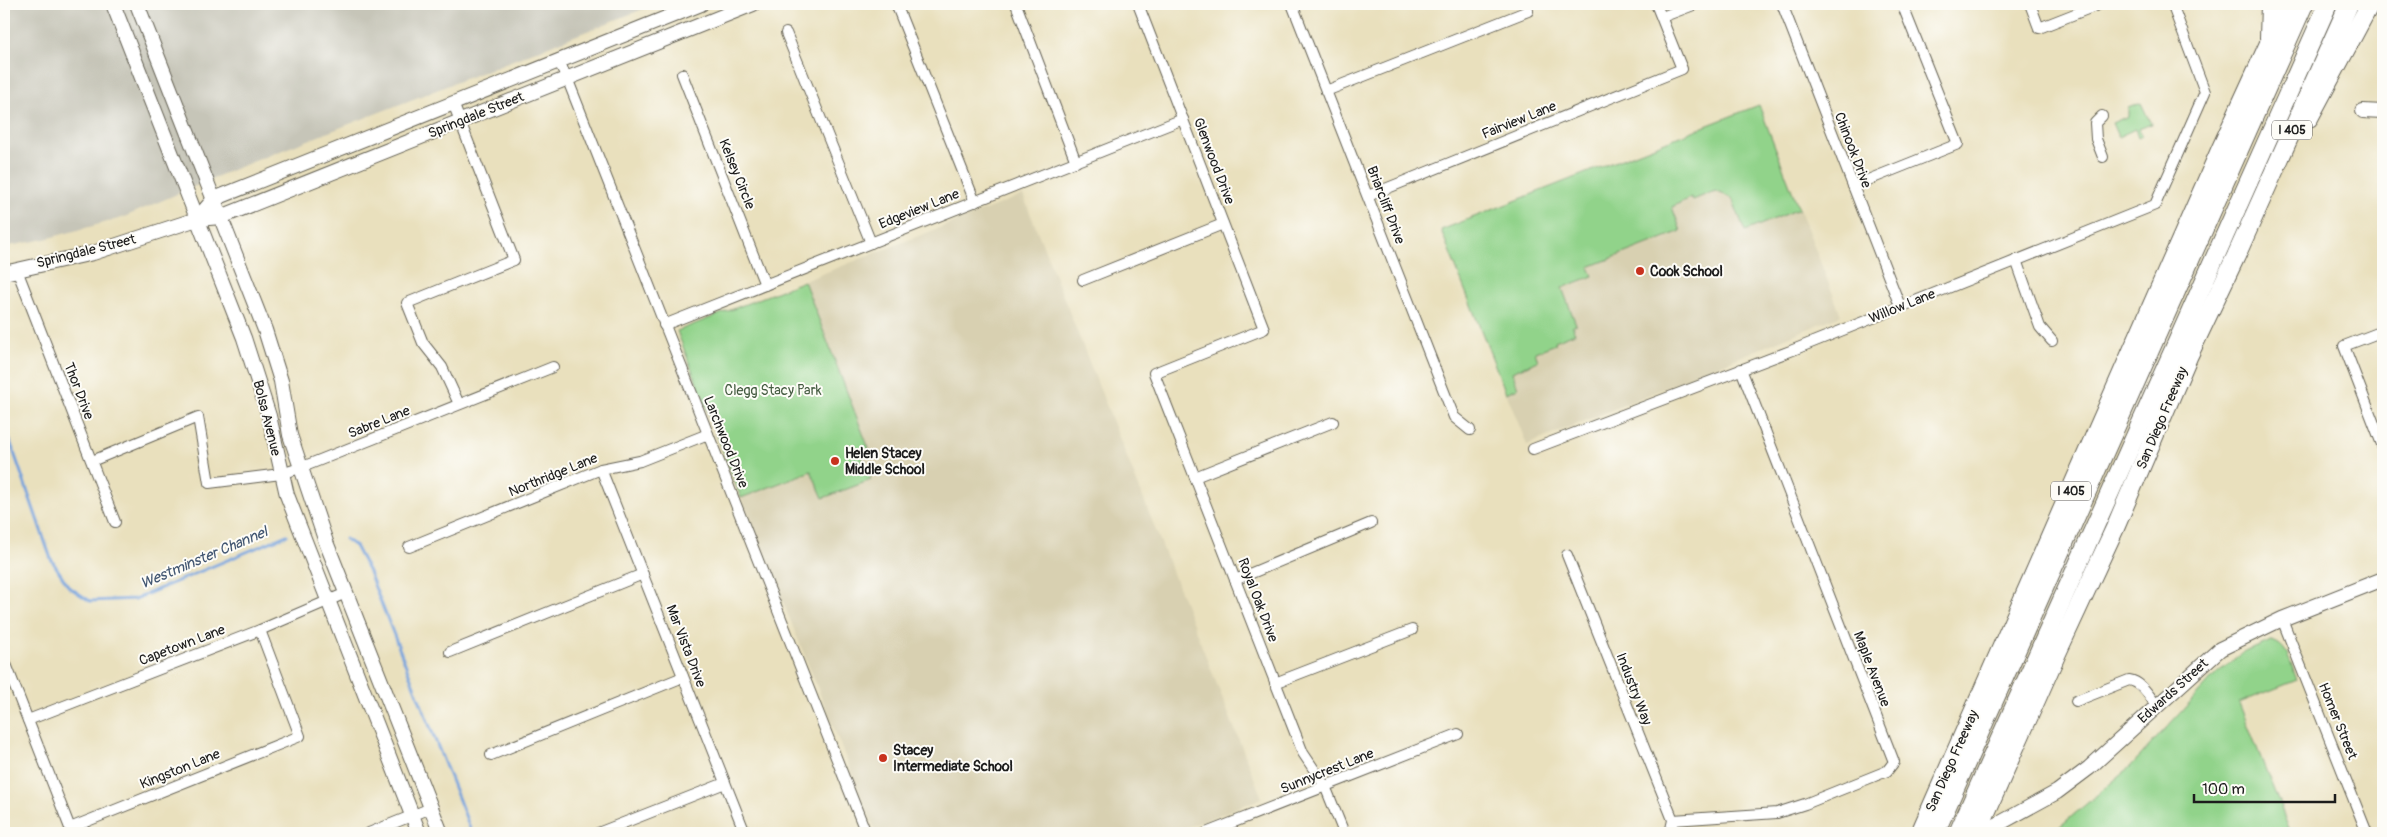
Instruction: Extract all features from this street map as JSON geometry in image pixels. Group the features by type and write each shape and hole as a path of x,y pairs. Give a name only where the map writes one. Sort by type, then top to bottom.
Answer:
{"highway":[{"path":"2268,48 2270,4"},
{"name":"San Diego Freeway","path":"1920,833 2221,148 2287,4"},
{"path":"1935,833 2304,4"},
{"path":"1958,833 2328,4"},
{"name":"San Diego Freeway","path":"1977,833 2115,528 2188,357 2236,256 2348,4"},
{"path":"2236,256 2370,4"}],"main road":[{"name":"Bolsa Avenue","path":"113,4 244,338 269,416 287,495 420,833"},
{"name":"Bolsa Avenue","path":"137,4 265,330 276,368 290,435 300,468 346,593 441,833"},
{"name":"Springdale Street","path":"197,219 214,199 702,4"},
{"name":"Springdale Street","path":"10,271 93,253 197,219 221,217 753,4"},
{"path":"2363,112 2383,112"},
{"name":"Edwards Street","path":"1982,833 2058,792 2089,768 2220,650 2282,619 2383,579"}],"street":[{"path":"896,4 975,202"},
{"path":"1016,4 1076,162"},
{"name":"Glenwood Drive","path":"1138,4 1264,328 1154,373"},
{"name":"Briarcliff Drive","path":"1292,4 1454,417 1470,430"},
{"path":"1656,4 1662,17 1696,4"},
{"name":"Chinook Drive","path":"1782,4 1900,306"},
{"path":"1852,186 1958,144 1902,4"},
{"path":"2030,4 2039,28 2100,4"},
{"name":"Willow Lane","path":"1533,448 1741,369 2155,205 2204,92 2172,4"},
{"path":"1326,91 1528,10"},
{"name":"Fairview Lane","path":"1368,196 1682,69 1662,17"},
{"path":"786,33 871,243"},
{"name":"Larchwood Drive","path":"559,62 567,78 866,833"},
{"name":"Kelsey Circle","path":"682,74 765,285"},
{"path":"453,103 514,260 407,303 423,343 442,367 459,404"},
{"path":"2102,116 2096,123 2096,139 2103,157"},
{"name":"Edgeview Lane","path":"664,325 1183,119"},
{"path":"1083,280 1223,224"},
{"path":"2016,260 2040,327 2052,342"},
{"name":"Thor Drive","path":"10,271 92,461 116,522"},
{"path":"2383,331 2344,346 2383,447"},
{"name":"Sabre Lane","path":"92,461 198,417 209,483 281,474 553,367"},
{"name":"Maple Avenue","path":"1673,820 1777,812 1805,804 1887,771 1894,762 1741,369"},
{"name":"Royal Oak Drive","path":"1154,373 1303,753 1325,786 1344,833"},
{"path":"1195,478 1333,422"},
{"name":"Northridge Lane","path":"409,547 602,469 640,460 708,434"},
{"name":"Mar Vista Drive","path":"602,469 745,833"},
{"path":"1235,580 1371,523"},
{"name":"Industry Way","path":"1567,555 1673,820"},
{"path":"450,652 643,574"},
{"name":"Capetown Lane","path":"28,720 260,630 346,593"},
{"name":"Homer Street","path":"2282,619 2367,833"},
{"name":"Kingston Lane","path":"28,720 70,828 300,736 260,630"},
{"path":"1275,683 1412,630"},
{"path":"4,659 28,720"},
{"path":"490,755 684,677"},
{"path":"2076,701 2128,680 2140,684 2157,706"},
{"name":"Sunnycrest Lane","path":"1206,833 1220,831 1325,786 1458,734"},
{"path":"598,833 725,783"},
{"path":"369,833 431,808"},
{"path":"1670,833 1673,820"}],"shaded area":[{"path":"4,4 656,4 232,170 122,218 45,239 4,247"},
{"name":"Cook School","path":"1759,105 1841,315 1527,445 1441,230"},
{"path":"1023,195 1262,798 1173,833 876,833 741,498 869,449 804,281"}],"green space":[{"path":"2141,103 2151,124 2139,129 2142,136 2138,138 2135,129 2118,137 2112,123 2128,116 2128,108"},
{"path":"1759,105 1799,209 1745,231 1732,198 1715,191 1693,200 1691,197 1672,207 1681,231 1589,267 1593,276 1562,288 1576,324 1572,326 1575,333 1555,341 1556,344 1535,352 1538,361 1512,372 1518,388 1506,393 1441,230"},
{"name":"Clegg Stacy Park","path":"804,281 869,449 860,453 871,480 823,498 811,471 741,498 677,331"},
{"path":"2271,641 2277,643 2285,651 2297,680 2239,703 2291,833 2052,833 2130,767 2217,673 2243,653"}],"waterway":[{"name":"Westminster Channel","path":"4,424 51,559 69,587 90,601 135,599 287,535"},
{"name":"Westminster Channel","path":"345,539 355,546 369,572 472,833"}],"place":[{"name":"Cook School","path":"1640,271"},
{"name":"Helen Stacey Middle School","path":"835,461"},
{"name":"Stacey Intermediate School","path":"883,758"}]}
